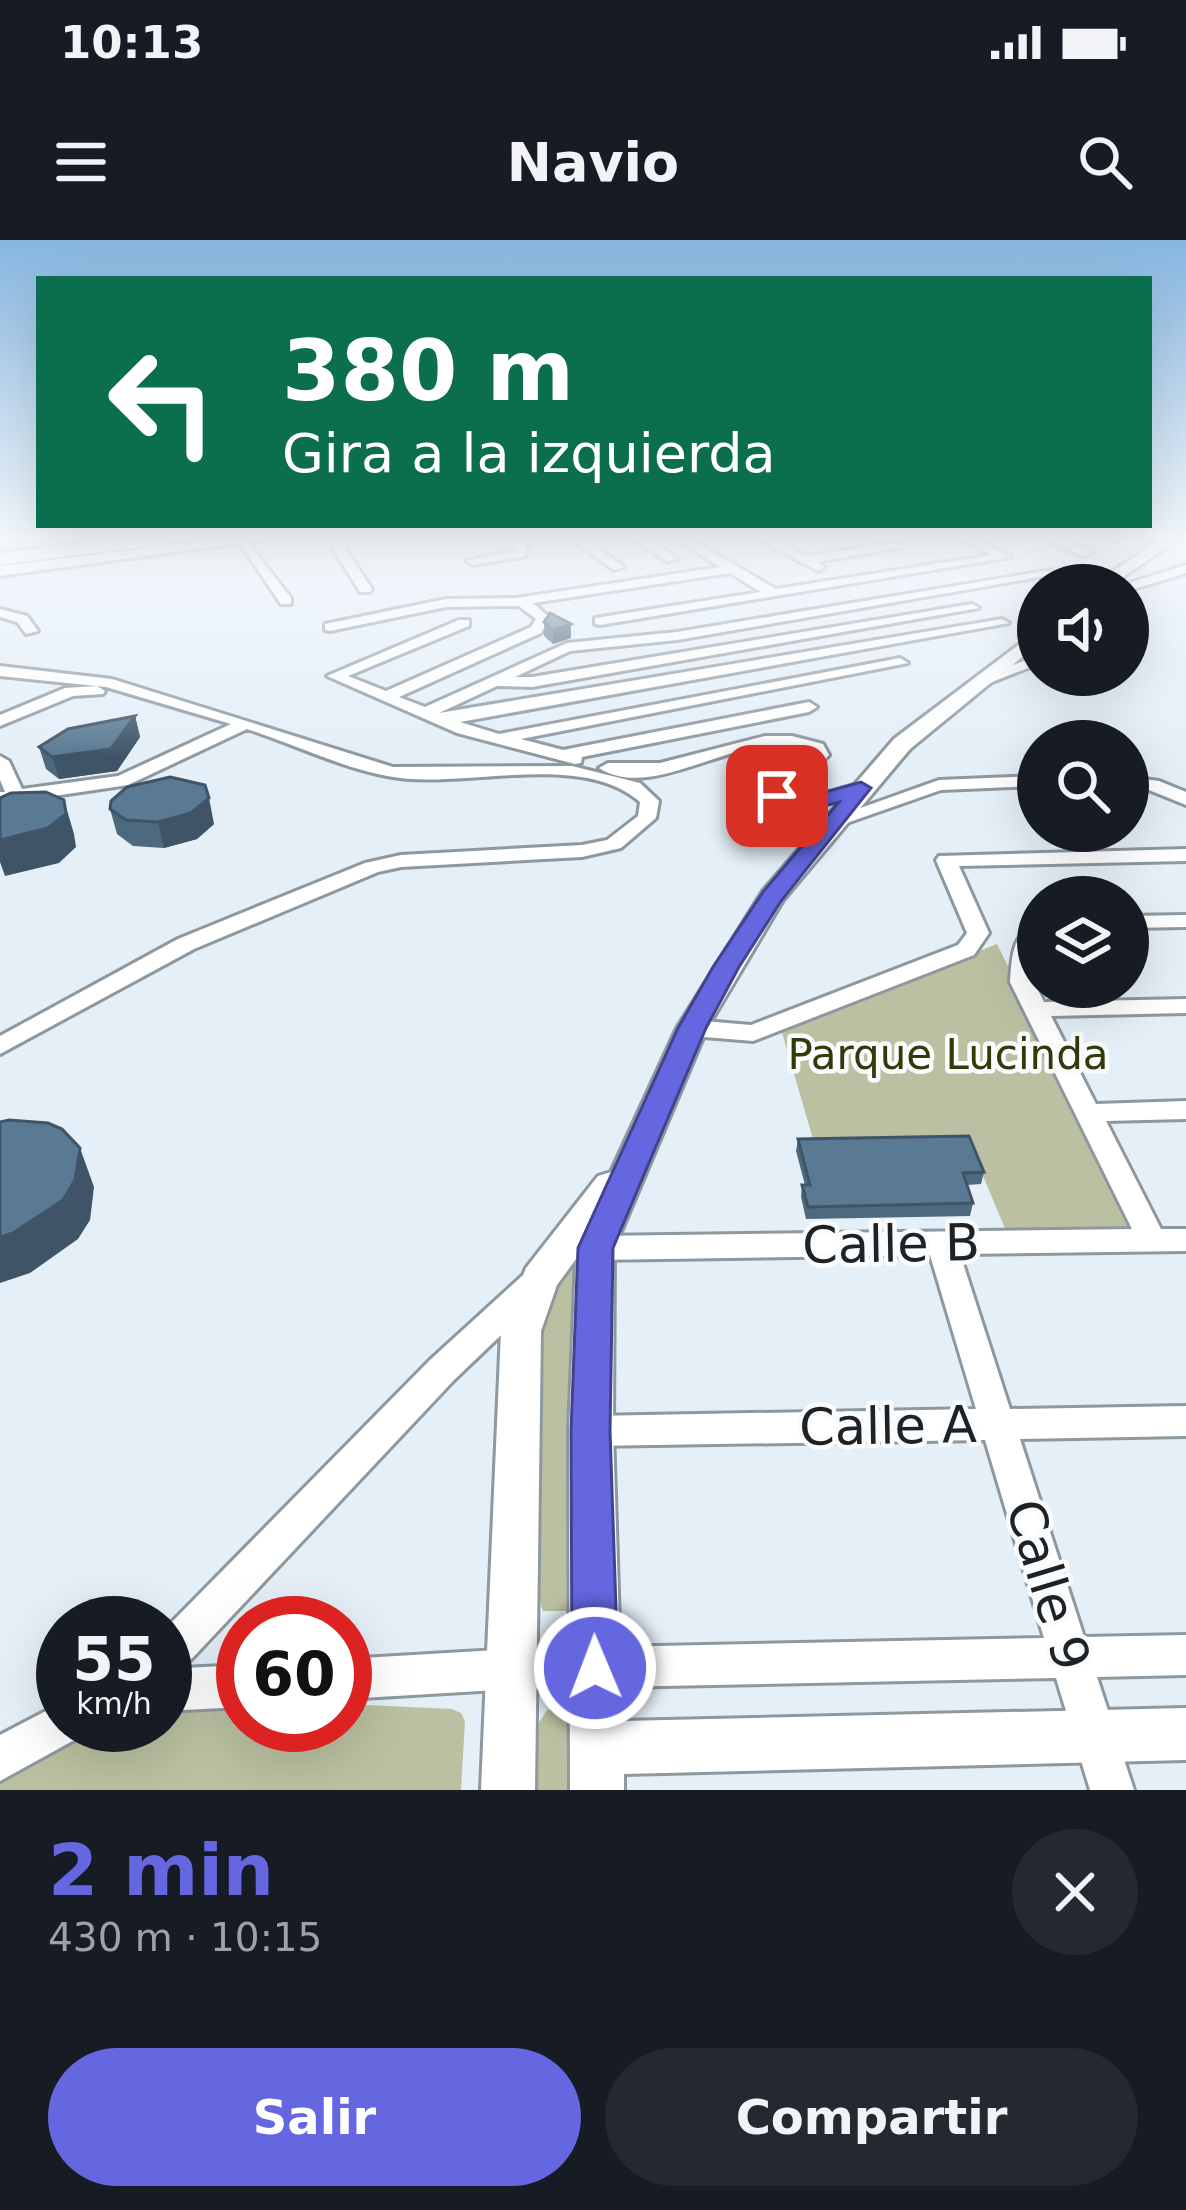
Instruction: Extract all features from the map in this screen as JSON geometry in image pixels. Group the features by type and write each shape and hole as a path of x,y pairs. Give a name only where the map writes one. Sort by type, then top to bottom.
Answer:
{"main road":[{"path":"1017,652 902,744 772,897 692,1028 596,1248 591,1431 597,1769 1186,1735"},
{"path":"508,1790 521,1331 539,1279 637,1151"}],"street":[{"path":"330,627 406,611"},
{"path":"386,697 536,630 543,618 534,611"},
{"path":"588,611 655,663"},
{"path":"600,621 663,611"},
{"path":"434,716 493,681 568,647 677,636 826,611"},
{"path":"493,681 532,682 953,611"},
{"path":"0,614 22,619 31,631"},
{"path":"464,623 335,676 494,739 633,772 729,750 795,742 817,748 820,755 777,796 781,805 800,807 861,788"},
{"path":"434,716 1002,623"},
{"path":"494,739 900,663"},
{"path":"977,683 1017,667"},
{"path":"0,671 106,682 392,772 572,770 634,787 650,801 647,818 614,844 582,851 400,861 357,872 187,944 0,1046"},
{"path":"0,721 70,692 90,689 193,716 210,712"},
{"path":"561,756 808,707"},
{"path":"0,761 8,796 122,781 246,723"},
{"path":"834,821 939,785 1017,782"},
{"path":"1149,786 1182,792"},
{"path":"692,1028 753,1034 967,950 979,933 946,860 1186,855"},
{"path":"1149,922 1186,922"},
{"path":"1149,1002 1186,1006"},
{"path":"1041,1008 1035,1009 1152,1240"},
{"path":"1085,1113 1186,1110"},
{"name":"Calle B","path":"596,1248 1186,1240"},
{"name":"Calle 9","path":"941,1243 1112,1790"},
{"path":"192,1630 442,1370 539,1279"},
{"name":"Calle A","path":"591,1431 1186,1421"},
{"path":"372,1677 513,1669 1186,1655"},
{"path":"0,1759 36,1738"}],"green space":[{"name":"Parque Lucinda","path":"997,944 1017,985 1017,1008 1029,1008 1138,1230 1006,1231 968,1140 815,1146 781,1029"},
{"path":"583,1246 576,1597 569,1611 543,1611 539,1599 544,1315 559,1271"},
{"path":"192,1703 216,1704 216,1752 372,1752 372,1705 452,1709 465,1721 461,1790 0,1790 0,1773 36,1751 192,1752"},
{"path":"558,1707 574,1724 573,1790 536,1790 538,1724 547,1710"}],"building":[{"path":"550,613 571,624 553,630 544,622"},
{"path":"135,716 111,749 52,757 39,747 68,729"},
{"path":"170,777 205,785 209,798 191,813 158,822 126,820 110,809 111,801 127,787"},
{"path":"46,792 64,800 66,814 48,828 0,840 0,798"},
{"path":"0,1122 48,1123 62,1129 80,1148 75,1180 63,1200 0,1237"},
{"path":"969,1136 984,1172 963,1173 973,1203 808,1207 802,1185 810,1185 798,1139"}],"route":[{"path":"595,1668 591,1431 596,1248 692,1028 726,967 772,897 861,788 800,807 781,805 777,796"}]}
